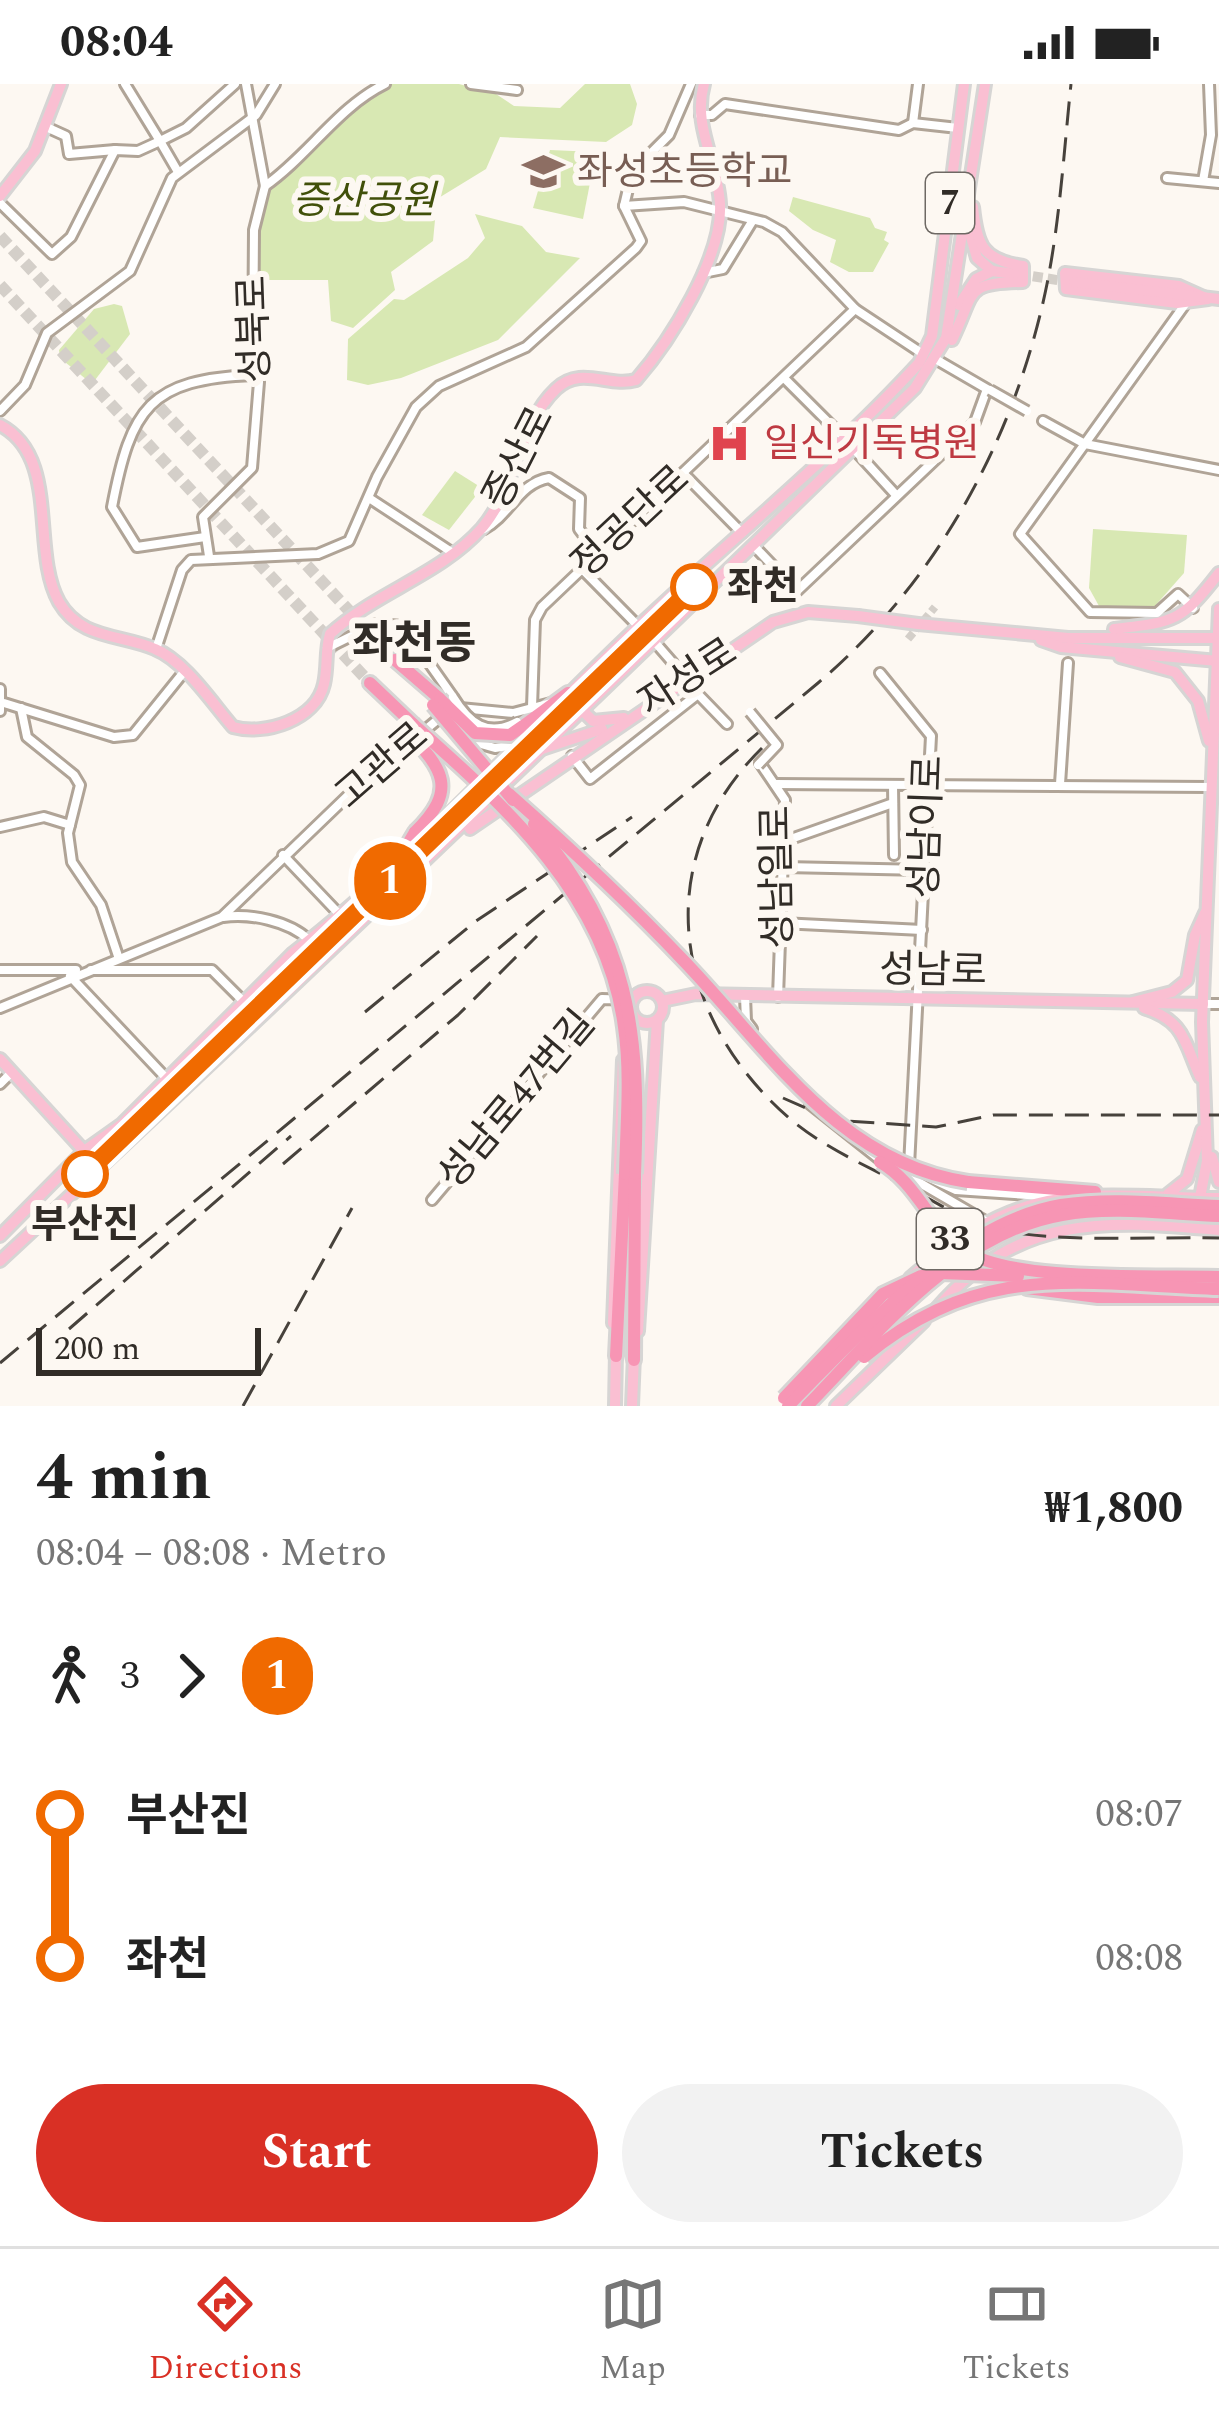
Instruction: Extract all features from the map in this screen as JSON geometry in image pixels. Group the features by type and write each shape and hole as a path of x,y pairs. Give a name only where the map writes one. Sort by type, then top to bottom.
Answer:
{"highway":[{"path":"395,660 475,733 510,735 568,693"},
{"path":"373,686 410,728 553,862 598,936 623,1019 634,1360"},
{"path":"442,700 508,794 573,873 615,952 635,1035 616,1356"},
{"path":"399,859 439,805 441,774 410,728"},
{"path":"508,794 851,1136 901,1165 968,1182 1096,1192"},
{"name":"33","path":"747,1028 812,1112 901,1176 943,1232 977,1259 1015,1269 1219,1287"},
{"path":"780,1404 977,1235 1030,1212 1083,1202 1219,1201"},
{"path":"808,1406 873,1338 984,1242 1035,1221 1082,1212 1219,1216"},
{"path":"780,1404 883,1294 919,1277 956,1273 1219,1287"},
{"path":"808,1406 892,1334 971,1293 1046,1283 1219,1287"},
{"path":"935,1311 993,1287 1131,1296 1219,1287"}],"main road":[{"path":"0,200 27,163 61,84"},
{"name":"증산로","path":"0,425 24,445 33,465 49,579 62,606 85,628 110,640 156,649 233,727 250,732 306,712 319,699 330,634 356,610 453,554 478,532 514,478 526,442 554,390 585,376 636,380 678,320 702,273 721,209 700,115 704,84"},
{"name":"7","path":"934,360 932,336 964,84"},
{"name":"7","path":"2,1227 84,1151 122,1124 244,1001 523,745 568,693 638,626 934,360 952,307 985,84"},
{"path":"0,1261 329,948 448,844 588,700 916,388 952,340 979,287 992,280 1023,281 1023,266 995,262 983,253 973,207 971,163"},
{"path":"973,207 968,238 977,258 992,271 1015,274"},
{"path":"952,340 961,295 992,271"},
{"path":"1065,273 1178,286 1214,299 1187,302 1066,289 1065,273"},
{"path":"1074,282 1214,299"},
{"path":"1068,638 1171,623 1193,608 1219,573"},
{"path":"676,616 655,624 686,584"},
{"path":"1219,609 1202,1083 1203,1126 1219,1182"},
{"name":"자성로","path":"448,844 590,739 773,622 808,612 1032,636 1218,638"},
{"name":"자성로","path":"1032,636 1061,647 1218,660"},
{"path":"1109,653 1161,665 1184,680 1216,746"},
{"path":"588,700 584,712 593,721 627,717"},
{"path":"568,720 569,734 590,739"},
{"path":"544,723 549,740"},
{"path":"549,740 590,739"},
{"path":"505,762 574,741"},
{"path":"1130,1004 1145,995 1172,992 1187,980 1195,934 1207,909"},
{"path":"615,1406 612,1313 626,1037 632,1000 650,991 662,1001 653,1052 642,1311 632,1406"},
{"name":"성남로","path":"662,1001 729,995 1203,1004"},
{"path":"1130,1004 1176,1023 1188,1038 1202,1083"},
{"path":"633,1016 647,1023 657,1020"},
{"path":"626,1037 643,1037 653,1052"},
{"path":"0,1059 84,1151"},
{"path":"1164,1196 1187,1179 1203,1126"},
{"path":"1183,1227 1201,1198 1207,1144"},
{"path":"780,1404 903,1283 987,1222 1058,1197 1096,1192 1219,1201 1213,1212 1219,1229 1121,1223 1044,1233 1008,1247 974,1271 836,1406"}],"street":[{"path":"125,84 178,172"},
{"path":"44,126 66,136 69,154 138,151 186,128 235,84"},
{"name":"성북로","path":"206,537 203,517 252,468 260,382 254,375 254,230 265,186 256,115 246,84"},
{"path":"0,412 25,385 47,333 130,271 178,172 256,115 275,84"},
{"path":"265,186 305,156 363,95 385,84"},
{"path":"471,84 517,90"},
{"path":"156,649 182,570 190,560 334,550 349,541 416,407 439,386 526,346 636,248 641,241 624,206 632,172 669,135 691,84"},
{"path":"913,123 918,84"},
{"path":"1203,181 1211,134 1210,84"},
{"path":"700,115 712,115 725,104 899,130 913,123 959,128"},
{"path":"0,200 52,254 70,238 115,150"},
{"path":"1167,178 1219,182"},
{"path":"624,206 684,202 721,209 782,232 856,309 987,388 975,422 797,591 752,544"},
{"path":"702,273 723,268 753,220"},
{"path":"1187,302 1019,534 1090,612 1157,614 1178,594 1193,608"},
{"name":"정공단로","path":"532,709 535,620 582,569 856,309"},
{"path":"209,556 206,537 183,536 137,547 112,507 124,442 138,420 179,383 254,375"},
{"path":"784,378 843,437"},
{"path":"991,390 1028,410"},
{"path":"1043,421 1084,444 1219,470"},
{"path":"853,448 896,496"},
{"path":"683,473 742,533"},
{"path":"478,532 501,519 531,483 549,478 580,498 579,530 598,554"},
{"path":"369,498 453,554"},
{"path":"582,569 638,626"},
{"path":"326,648 376,624 403,626 442,700"},
{"path":"652,639 674,663"},
{"path":"1060,784 1068,663"},
{"path":"0,689 2,707 21,708 114,737 133,735 183,673"},
{"name":"성남이로","path":"880,673 930,733 910,1166"},
{"path":"572,756 590,779 696,692 727,724"},
{"path":"520,724 532,709 551,703"},
{"name":"고관로","path":"0,1008 83,970 222,917 283,855 453,707 513,713 532,709"},
{"path":"21,708 26,736 80,785 70,824 72,862 101,905 118,956"},
{"name":"성남일로","path":"750,712 777,745 759,764 785,800 778,997"},
{"path":"435,721 473,744 523,745 549,740"},
{"path":"775,784 1210,787"},
{"path":"892,785 894,856"},
{"path":"785,841 892,803"},
{"path":"0,826 44,817 70,824"},
{"path":"283,855 340,914"},
{"path":"784,867 925,870"},
{"path":"222,917 242,914 298,930 309,940"},
{"path":"781,923 922,930"},
{"path":"0,970 212,970 244,1001"},
{"path":"70,976 167,1079"},
{"path":"729,995 729,1012 820,1116 866,1152 987,1222"},
{"path":"745,996 746,1021 843,1129 941,1187 1058,1197"},
{"name":"성남로47번길","path":"432,1200 602,999 632,1000"},
{"path":"1203,1004 1219,1004"},
{"path":"0,1084 12,1072"}],"green space":[{"name":"증산공원","path":"391,84 459,84 496,94 514,106 560,108 585,84 630,84 637,104 632,125 606,142 500,137 486,169 437,199 433,241 391,272 395,290 353,328 331,321 328,280 260,280 259,236 269,186 358,106"},
{"path":"550,150 596,152 583,219 533,208"},
{"path":"793,197 870,218 875,228 887,232 884,240 889,243 873,272 849,272 830,262 836,240 789,211"},
{"path":"475,214 522,226 546,252 580,258 498,340 401,378 368,385 347,380 348,339 394,299 404,300 468,258 485,238"},
{"path":"122,306 130,334 92,384 60,358 59,350 94,309"},
{"path":"455,471 482,488 449,530 422,515"},
{"path":"1093,529 1187,535 1184,573 1154,607 1099,606 1089,588"}],"tunnel":[{"path":"0,236 395,660"},
{"path":"1018,274 1070,282"},
{"path":"0,285 370,683"},
{"path":"908,639 935,607"},
{"path":"673,663 695,691"}],"railway":[{"path":"0,1363 818,683 900,600 966,503 1015,397 1047,284 1071,84"},
{"path":"762,748 726,792 702,839 690,888 689,937 699,986 720,1033 750,1078 789,1118 817,1138 981,1225 1065,1237 1219,1238"},
{"path":"365,1012 476,921 632,817"},
{"path":"283,1164 458,1015 537,936"},
{"path":"783,1098 833,1120 936,1127 993,1115 1219,1115"},
{"path":"69,1329 291,1136"},
{"path":"243,1406 352,1208"}],"metro line":[{"name":"1","path":"85,1174 694,587"}],"place":[{"name":"좌성초등학교","path":"543,172"},
{"name":"일신기독병원","path":"730,444"},
{"name":"좌천","path":"694,587"},
{"name":"부산진","path":"85,1174"}],"district":[{"name":"좌천동","path":"414,644"}]}
